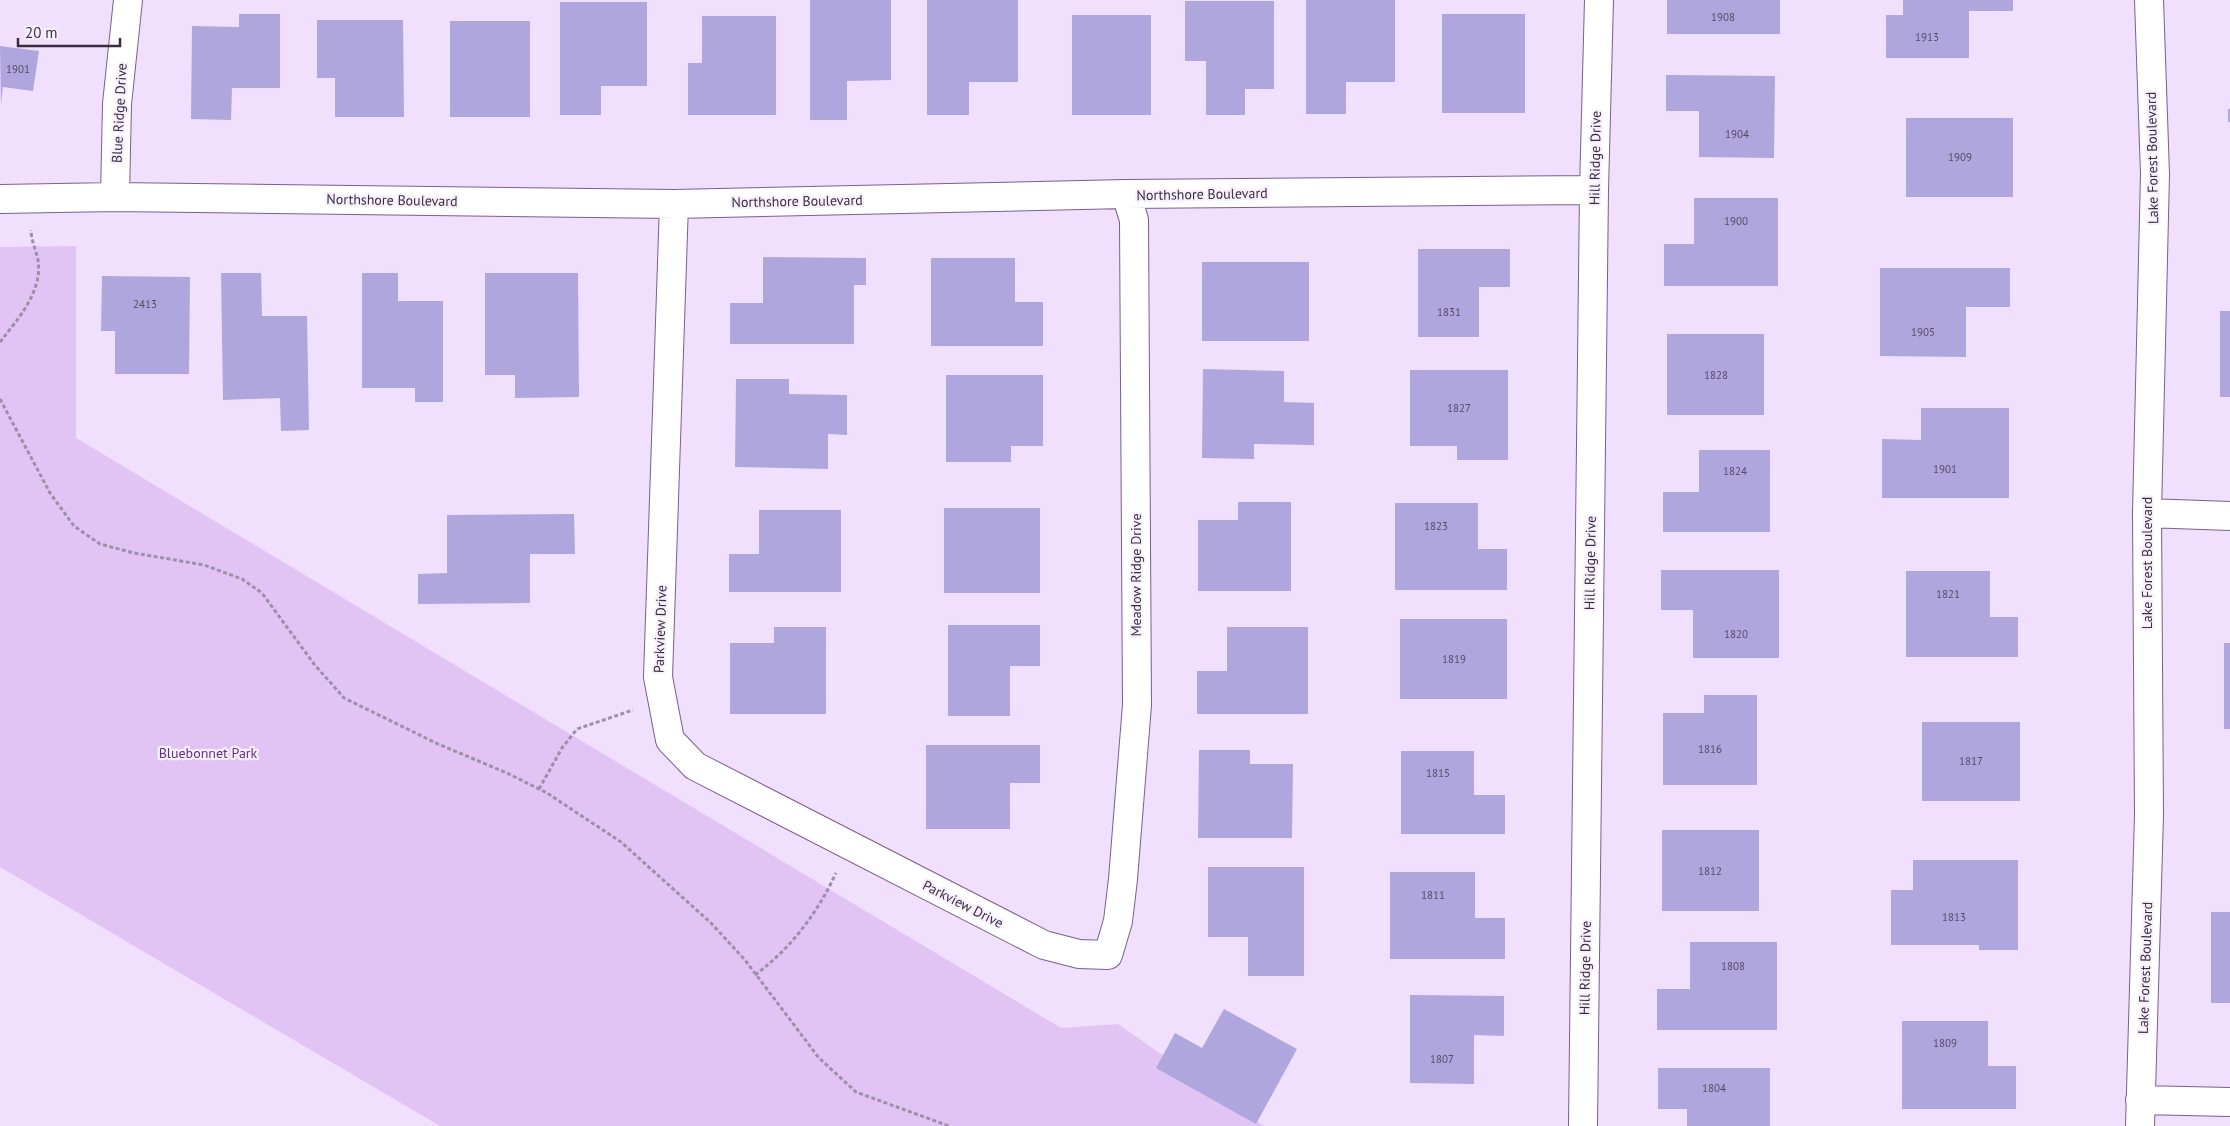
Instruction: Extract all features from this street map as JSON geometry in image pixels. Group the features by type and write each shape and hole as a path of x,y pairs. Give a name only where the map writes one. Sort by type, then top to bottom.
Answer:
{"street":[{"name":"Blue Ridge Drive","path":"115,196 117,104 128,0"},
{"name":"Hill Ridge Drive","path":"1583,1126 1594,190 1599,0"},
{"name":"Lake Forest Boulevard","path":"2140,1113 2149,815 2147,513 2155,174 2149,0"},
{"name":"Northshore Boulevard","path":"0,199 115,196 674,204 1126,194 1594,190"},
{"name":"Meadow Ridge Drive","path":"1108,955 1118,921 1124,879 1137,705 1134,220 1126,194"},
{"name":"Parkview Drive","path":"674,204 658,677 670,740 695,766 1044,945 1079,954 1108,955"},
{"path":"2147,513 2230,516"},
{"path":"2140,1113 2230,1102"}],"path":[{"path":"0,342 32,295 39,278 38,260 31,237 30,198"},
{"path":"0,399 50,493 74,526 100,544 134,553 204,565 242,579 262,593 314,664 344,698 438,744 539,788 621,842 711,923 755,975 818,1058 856,1092 949,1126"},
{"path":"539,788 562,748 577,729 662,700"},
{"path":"755,975 780,955 812,916 825,897 850,845"}],"green space":[{"name":"Bluebonnet Park","path":"76,246 76,438 1061,1028 1118,1024 1264,1126 440,1126 0,867 0,247"}],"building":[{"path":"810,0 891,0 891,80 847,81 847,120 810,120"},
{"path":"927,0 1018,0 1018,82 969,82 969,115 927,115"},
{"path":"1306,0 1395,0 1395,82 1346,82 1346,114 1306,114"},
{"path":"1667,0 1780,0 1780,34 1667,34"},
{"path":"1903,0 2013,0 2013,11 1969,11 1969,58 1886,58 1886,15 1903,15"},
{"path":"1185,1 1274,1 1274,89 1245,89 1245,115 1206,115 1206,61 1185,61"},
{"path":"560,2 647,2 647,86 601,86 601,115 560,115"},
{"path":"239,14 280,14 280,88 232,88 231,120 191,119 192,26 239,27"},
{"path":"1442,14 1525,14 1525,113 1442,113"},
{"path":"1072,15 1151,15 1151,115 1072,115"},
{"path":"702,16 776,16 776,115 688,115 688,63 702,63"},
{"path":"317,20 403,20 404,117 335,117 335,78 317,78"},
{"path":"450,21 530,21 530,117 450,117"},
{"path":"0,46 39,51 33,91 3,87 1,105"},
{"path":"1666,75 1775,76 1774,158 1699,157 1699,111 1666,111"},
{"path":"2228,109 2230,109 2230,122 2228,122"},
{"path":"1906,118 2013,118 2013,197 1906,197"},
{"path":"1694,198 1778,198 1778,286 1664,286 1664,244 1694,244"},
{"path":"1418,249 1510,249 1510,287 1479,287 1479,337 1418,337"},
{"path":"763,257 866,258 866,285 854,285 854,344 730,344 730,303 763,303"},
{"path":"931,258 1015,258 1015,302 1043,302 1043,346 931,346"},
{"path":"1202,262 1309,262 1309,341 1202,341"},
{"path":"1880,268 2010,268 2010,307 1966,307 1966,357 1880,356"},
{"path":"221,273 261,273 262,316 307,316 309,430 281,431 280,398 223,400"},
{"path":"362,273 398,273 398,301 443,301 443,402 415,402 415,388 362,388"},
{"path":"485,273 578,273 579,397 515,398 515,375 485,375"},
{"path":"102,276 190,277 189,374 115,374 115,331 101,331"},
{"path":"2220,311 2230,311 2230,397 2220,397"},
{"path":"1667,334 1764,334 1764,415 1667,415"},
{"path":"1203,369 1284,371 1284,402 1314,403 1314,445 1254,444 1254,459 1202,458"},
{"path":"1410,370 1508,370 1508,460 1457,460 1457,446 1410,446"},
{"path":"946,375 1043,375 1043,446 1011,446 1011,462 946,462"},
{"path":"736,379 789,379 789,394 847,395 847,435 828,434 828,469 735,467"},
{"path":"1921,408 2009,408 2009,498 1882,498 1882,439 1921,440"},
{"path":"1699,450 1770,450 1770,532 1663,532 1663,492 1699,492"},
{"path":"1238,502 1291,502 1291,591 1198,591 1198,520 1238,520"},
{"path":"1395,503 1478,503 1478,549 1507,549 1507,590 1395,590"},
{"path":"944,508 1040,508 1040,593 944,593"},
{"path":"759,510 841,510 841,592 729,592 729,554 759,554"},
{"path":"574,514 575,554 530,554 530,603 418,604 418,574 447,573 447,515"},
{"path":"1661,570 1779,570 1779,658 1693,658 1693,610 1661,610"},
{"path":"1906,571 1990,571 1990,617 2018,617 2018,657 1906,657"},
{"path":"1400,619 1507,619 1507,699 1400,699"},
{"path":"948,625 1040,625 1040,666 1010,666 1010,716 948,716"},
{"path":"774,627 826,627 826,714 730,714 730,643 774,643"},
{"path":"1227,627 1308,627 1308,714 1197,714 1197,671 1227,671"},
{"path":"2224,643 2230,643 2230,729 2224,729"},
{"path":"1704,695 1757,695 1757,785 1663,785 1663,713 1704,713"},
{"path":"1922,722 2020,722 2020,801 1922,801"},
{"path":"926,745 1040,745 1040,783 1010,783 1010,829 926,829"},
{"path":"1199,750 1250,750 1250,764 1293,764 1292,838 1198,838"},
{"path":"1401,751 1474,751 1474,795 1505,795 1505,834 1401,834"},
{"path":"1662,830 1759,830 1759,911 1662,911"},
{"path":"1913,860 2018,860 2018,950 1979,950 1979,945 1891,945 1891,890 1913,890"},
{"path":"1208,867 1304,867 1304,976 1248,976 1248,937 1208,937"},
{"path":"1390,872 1475,872 1475,918 1505,918 1505,959 1390,959"},
{"path":"2211,912 2230,912 2230,1003 2211,1003"},
{"path":"1690,942 1777,942 1777,1030 1657,1030 1657,989 1690,989"},
{"path":"1410,995 1504,996 1504,1036 1474,1035 1474,1084 1410,1083"},
{"path":"1224,1009 1297,1049 1256,1124 1156,1068 1175,1033 1202,1048"},
{"path":"1902,1021 1988,1021 1988,1066 2016,1066 2016,1109 1902,1109"},
{"path":"1658,1068 1770,1068 1770,1126 1687,1126 1687,1109 1658,1109"}]}
